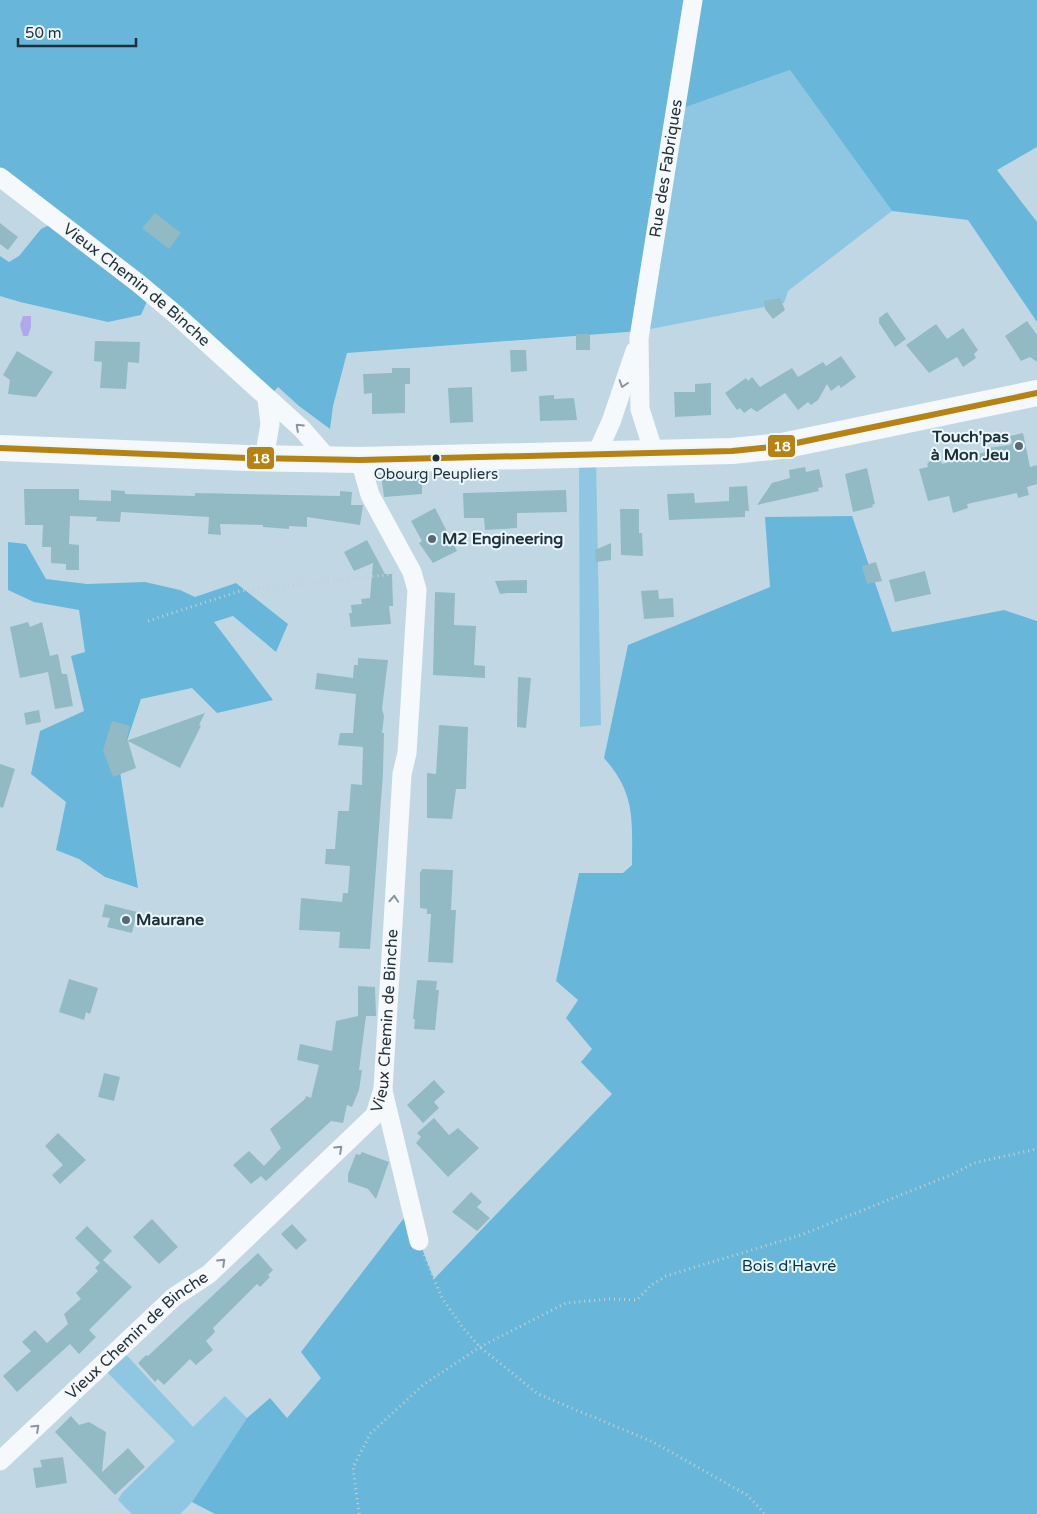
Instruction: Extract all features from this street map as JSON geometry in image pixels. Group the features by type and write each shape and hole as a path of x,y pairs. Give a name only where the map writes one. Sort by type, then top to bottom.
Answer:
{"main road":[{"path":"0,448 360,460 732,451 782,446 1037,393"}],"street":[{"name":"Rue des Fabriques","path":"596,455 611,422 639,338 693,0"},
{"name":"Vieux Chemin de Binche","path":"0,177 138,283 302,430 328,459"},
{"name":"Rue des Fabriques","path":"639,338 640,410 654,453"},
{"path":"264,458 270,424 267,399"},
{"name":"Vieux Chemin de Binche","path":"0,1461 174,1298 209,1274 375,1115 383,1089 402,774 407,754 417,590 412,572 370,494 360,460"},
{"path":"383,1089 419,1241"}],"path":[{"path":"148,621 240,591 412,572"},
{"path":"359,1514 353,1467 371,1433 423,1385 480,1347 566,1303 610,1299 637,1300 650,1286 666,1276 801,1235 953,1174 974,1163 1037,1149"},
{"path":"419,1241 442,1298 480,1347 538,1394 653,1442 747,1495 765,1514"}],"shaded area":[{"path":"790,70 892,211 788,291 784,303 640,331 675,111"},
{"path":"23,316 31,316 31,327 28,336 23,336 20,325"},
{"path":"596,455 601,725 580,727 579,456"},
{"path":"120,1348 193,1427 225,1396 247,1418 192,1502 180,1514 132,1514 118,1500 122,1493 175,1441 101,1366"}],"green space":[{"path":"0,0 1037,0 1037,147 997,170 1037,222 1037,322 968,220 892,211 790,70 675,111 640,331 347,353 333,406 330,429 299,406 278,387 267,399 148,299 141,315 108,322 0,296 0,256 9,262 19,256 41,229 57,221 0,177"},
{"name":"Bois d'Havré","path":"852,516 892,632 1004,610 1037,621 1037,1514 215,1514 192,1502 247,1418 270,1398 287,1418 321,1378 301,1352 411,1209 419,1241 434,1279 612,1094 581,1062 592,1049 566,1018 578,1000 556,981 579,873 623,873 632,865 632,821 627,796 622,784 604,758 628,645 770,587 765,517"},
{"path":"8,542 26,544 46,579 87,584 145,582 180,590 195,597 236,583 288,624 276,652 233,616 214,622 273,700 217,713 192,688 141,699 119,765 138,888 105,877 79,859 56,850 66,802 31,774 40,731 84,711 71,656 85,652 79,610 34,602 8,590"}],"building":[{"path":"155,213 181,233 169,249 142,228"},
{"path":"0,223 18,237 8,250 0,244"},
{"path":"780,298 785,310 773,319 765,309 764,301"},
{"path":"887,312 906,339 895,347 879,323 879,318"},
{"path":"1027,321 1037,335 1037,362 1030,357 1021,361 1005,336"},
{"path":"936,324 947,339 963,328 978,350 974,354 976,358 963,367 957,357 929,373 906,345"},
{"path":"576,334 590,334 590,350 576,350"},
{"path":"95,341 140,342 139,363 128,362 126,389 100,388 102,362 94,361"},
{"path":"510,350 526,350 527,371 511,372"},
{"path":"17,351 53,372 36,397 8,394 10,380 3,375"},
{"path":"841,356 856,377 841,388 839,385 831,391 827,384 818,400 811,405 808,402 798,410 785,393 757,412 751,408 744,413 740,408 737,410 725,393 746,378 748,381 752,377 760,387 792,368 798,377 823,362 826,366"},
{"path":"392,368 410,368 410,384 405,384 405,413 372,414 372,393 364,394 363,374 392,373"},
{"path":"711,383 711,415 675,417 674,392 695,392 695,384"},
{"path":"472,387 473,422 450,423 448,388"},
{"path":"554,395 554,399 574,398 577,420 540,421 539,396"},
{"path":"1023,433 1030,467 1037,465 1037,484 1027,487 1029,495 1018,498 1017,493 967,504 968,508 953,513 949,496 928,501 919,469 928,467 927,464 933,458 941,461 942,464 989,451 988,448 1009,445 1012,443 1010,436"},
{"path":"805,467 806,472 819,469 823,487 818,488 819,491 757,505 772,483 790,478 789,470"},
{"path":"867,468 875,504 872,505 873,507 853,512 845,474"},
{"path":"381,475 422,475 422,494 384,497"},
{"path":"747,486 749,511 745,511 745,517 669,520 667,494 694,493 695,503 729,501 729,487"},
{"path":"24,489 79,489 79,500 111,501 111,490 125,491 125,494 195,496 195,493 340,496 340,491 352,492 351,505 363,505 360,525 307,517 307,527 289,526 289,529 263,527 263,525 220,524 221,535 208,534 209,517 121,512 120,522 96,521 97,517 70,516 69,544 79,545 79,570 66,570 66,564 51,563 51,547 42,547 43,525 25,525"},
{"path":"566,490 567,512 517,513 517,528 485,530 484,518 464,518 463,493"},
{"path":"435,508 457,551 433,563 419,543 422,541 411,521"},
{"path":"620,509 639,509 639,533 642,533 643,556 621,555"},
{"path":"367,540 385,574 392,574 393,606 389,606 391,624 351,627 349,613 352,613 351,605 362,604 361,599 370,598 373,563 354,571 344,552"},
{"path":"611,543 611,560 596,562 595,550"},
{"path":"876,562 882,581 867,584 862,566"},
{"path":"925,571 931,594 895,602 889,580"},
{"path":"527,580 527,593 500,594 495,581"},
{"path":"658,590 659,599 673,598 674,617 644,619 641,591"},
{"path":"435,592 455,593 454,625 476,626 474,665 485,666 485,678 433,675"},
{"path":"28,622 30,627 42,622 50,656 58,654 62,674 67,674 73,706 55,709 48,672 20,678 10,627"},
{"path":"358,658 388,660 382,709 384,716 382,733 384,733 383,773 370,949 339,948 340,932 299,930 301,898 342,902 343,893 348,893 350,866 325,864 326,849 335,849 338,811 349,811 351,784 362,785 363,747 338,745 340,733 353,733 356,694 315,689 317,673 353,678 354,665 358,665"},
{"path":"518,677 531,678 526,728 517,727"},
{"path":"39,710 41,722 26,725 24,713"},
{"path":"205,713 199,725 201,726 180,768 128,741 136,768 113,777 103,750 112,721 130,726 126,741"},
{"path":"439,725 468,727 466,789 456,789 452,819 427,818 427,773 436,774"},
{"path":"0,764 15,769 3,808 0,807"},
{"path":"422,869 453,870 451,910 456,910 453,963 428,962 431,914 427,914 427,909 420,908 420,873"},
{"path":"105,904 137,912 132,933 107,927 110,918 102,917"},
{"path":"69,979 98,988 90,1014 86,1012 84,1020 59,1012"},
{"path":"417,980 437,981 436,990 439,990 435,1030 414,1029 415,1019 413,1019"},
{"path":"358,986 375,987 376,1016 366,1016 359,1070 362,1070 359,1090 352,1107 347,1105 343,1123 331,1121 266,1181 261,1176 251,1184 233,1165 249,1151 264,1166 281,1148 270,1129 305,1099 306,1096 311,1098 319,1065 297,1060 300,1044 332,1051 336,1021 358,1016"},
{"path":"104,1073 120,1077 114,1101 98,1097"},
{"path":"434,1080 445,1092 434,1102 439,1108 423,1123 407,1105"},
{"path":"434,1118 449,1135 458,1128 479,1148 448,1177 416,1143 421,1137 417,1133"},
{"path":"58,1133 86,1160 60,1184 52,1175 63,1165 45,1146"},
{"path":"362,1152 389,1162 376,1199 368,1189 348,1182 348,1174 356,1154 360,1155"},
{"path":"471,1192 482,1202 477,1207 490,1218 477,1231 452,1212"},
{"path":"152,1219 178,1247 159,1264 133,1237"},
{"path":"292,1224 307,1240 296,1250 281,1234"},
{"path":"87,1226 112,1251 100,1263 75,1238"},
{"path":"258,1253 273,1270 268,1275 270,1277 260,1287 257,1284 213,1328 215,1332 206,1341 213,1350 196,1365 190,1359 164,1385 158,1379 155,1382 138,1363 146,1355 148,1356"},
{"path":"103,1260 132,1287 89,1330 96,1337 79,1354 70,1344 17,1392 3,1376 31,1351 22,1342 35,1330 47,1343 68,1324 64,1314 81,1299 76,1293 98,1271 95,1268"},
{"path":"71,1416 79,1425 89,1422 106,1432 102,1472 128,1448 145,1467 115,1495 55,1432"},
{"path":"63,1457 67,1483 36,1488 33,1468 42,1467 40,1460"}],"transit line":[{"name":"18","path":"0,448 247,458 360,460 732,451 782,446 1037,393"}],"place":[{"name":"Touch'pas à Mon Jeu","path":"1019,446"},
{"name":"Obourg Peupliers","path":"436,458"},
{"name":"M2 Engineering","path":"432,539"},
{"name":"Maurane","path":"126,920"}]}
